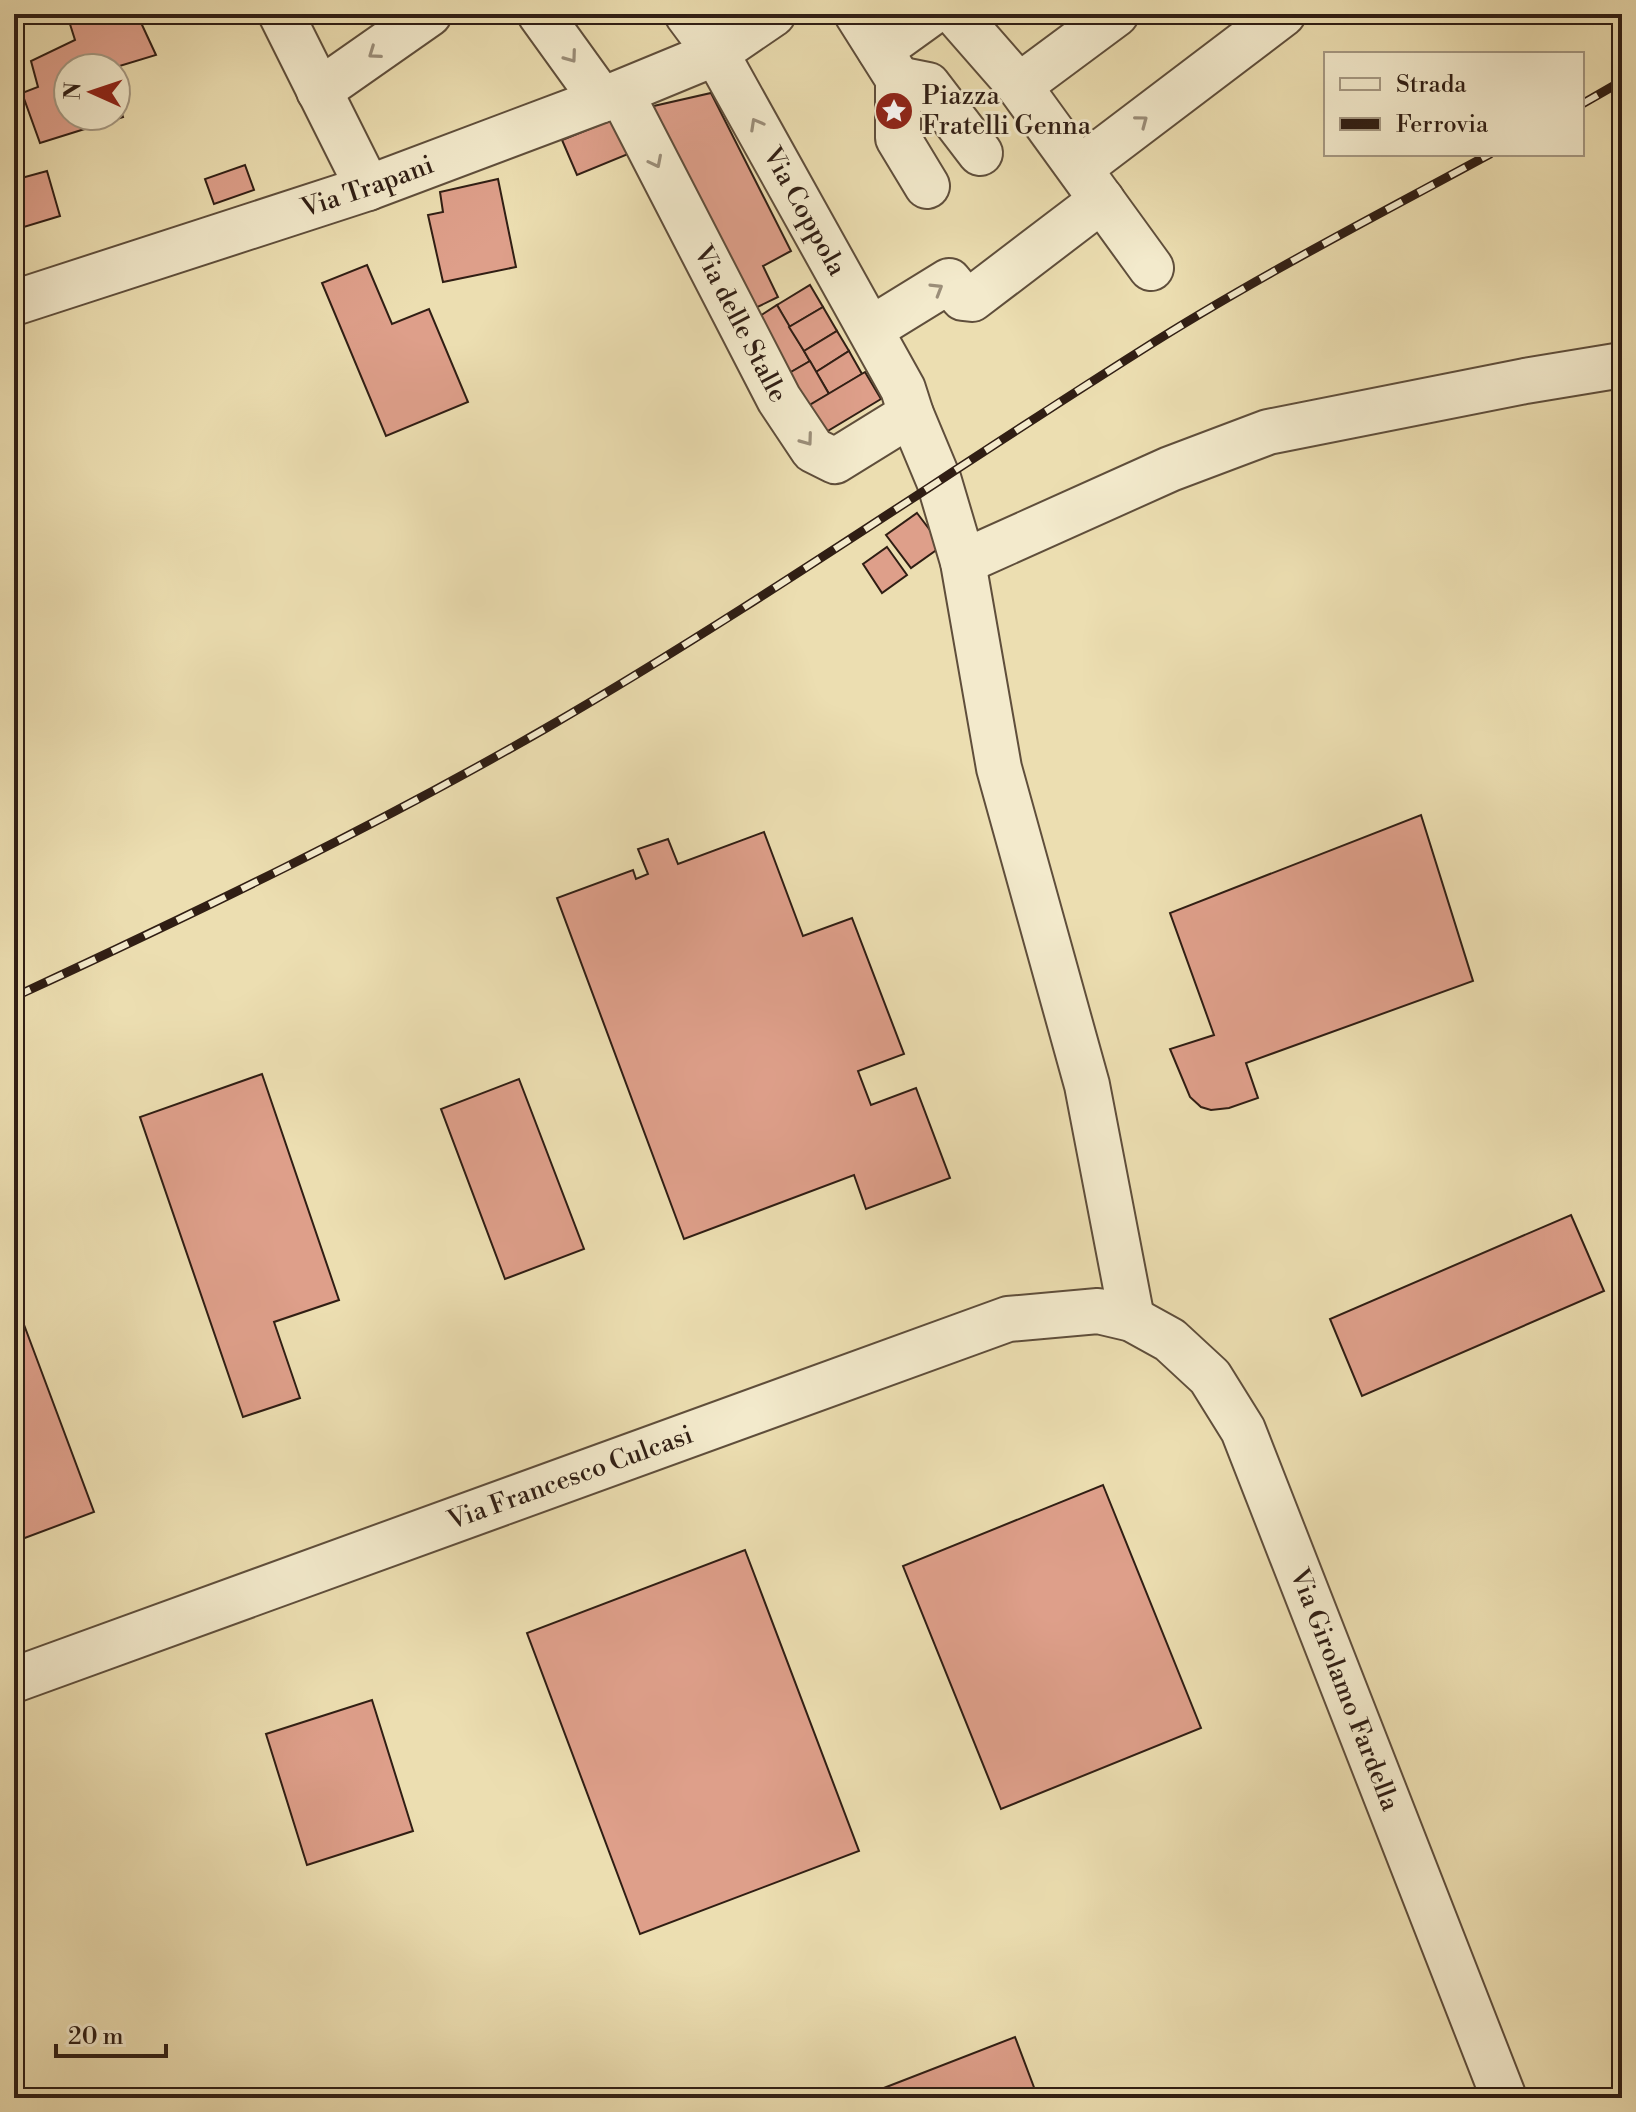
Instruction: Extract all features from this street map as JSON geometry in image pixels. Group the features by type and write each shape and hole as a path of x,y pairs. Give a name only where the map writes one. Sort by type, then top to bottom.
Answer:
{"street":[{"path":"281,14 368,188"},
{"path":"319,91 429,14"},
{"name":"Via delle Stalle","path":"540,14 611,96 779,399 813,450 835,461 911,414"},
{"name":"Via Coppola","path":"687,14 716,53 871,329 903,389 939,481 963,562 999,768 1087,1085 1132,1319"},
{"name":"Via Trapani","path":"14,303 368,188 611,96 716,53 773,14"},
{"path":"857,14 902,71 980,153"},
{"path":"927,186 898,138 902,71 930,14"},
{"path":"956,14 1019,86 1151,268"},
{"path":"1019,86 1116,14"},
{"path":"871,329 949,281 963,298 972,299 1091,184 1283,14"},
{"path":"963,562 1170,469 1268,432 1622,365"},
{"name":"Via Francesco Culcasi","path":"14,1680 1008,1319 1098,1311 1132,1319"},
{"name":"Via Girolamo Fardella","path":"1132,1319 1170,1340 1210,1377 1243,1430 1504,2098"}],"building":[{"path":"80,14 137,14 156,55 132,62 132,52 52,52 52,132 75,132 40,143 22,93 38,87 31,61 75,40 69,21"},
{"path":"711,93 791,251 763,266 778,297 747,312 645,108"},
{"path":"619,117 633,152 577,175 562,140"},
{"path":"245,165 254,190 214,204 205,179"},
{"path":"47,171 60,216 14,230 14,180"},
{"path":"498,179 516,267 443,282 428,215 443,212 440,192"},
{"path":"367,265 392,324 429,309 468,402 386,436 322,283"},
{"path":"810,285 823,307 789,327 777,305"},
{"path":"777,305 810,361 784,376 752,321"},
{"path":"823,307 837,331 804,351 789,327"},
{"path":"837,331 849,351 816,372 804,351"},
{"path":"849,351 862,374 829,394 816,372"},
{"path":"810,361 829,394 803,409 784,376"},
{"path":"865,372 881,399 816,438 803,409"},
{"path":"917,513 942,546 911,568 886,535"},
{"path":"887,547 907,575 882,593 863,564"},
{"path":"1421,815 1473,981 1246,1063 1258,1098 1229,1108 1211,1110 1201,1107 1190,1097 1170,1049 1214,1035 1170,913"},
{"path":"764,832 803,936 852,918 904,1054 858,1071 871,1105 916,1088 950,1178 866,1209 854,1175 684,1239 557,898 633,870 636,879 648,874 638,849 668,839 678,864"},
{"path":"262,1074 339,1300 274,1322 300,1398 243,1417 140,1117"},
{"path":"519,1079 584,1249 505,1279 441,1109"},
{"path":"1571,1215 1604,1291 1362,1396 1330,1319"},
{"path":"14,1298 94,1512 14,1542"},
{"path":"1103,1485 1201,1728 1001,1809 903,1566"},
{"path":"745,1550 859,1851 640,1934 527,1633"},
{"path":"372,1700 413,1831 307,1865 266,1734"},
{"path":"1015,2037 1038,2098 858,2098"}],"railway":[{"path":"1584,103 1622,81"},
{"path":"14,997 284,868 417,800 548,727 772,590 1183,324 1486,156"}],"place":[{"name":"Piazza Fratelli Genna","path":"894,111"}]}
